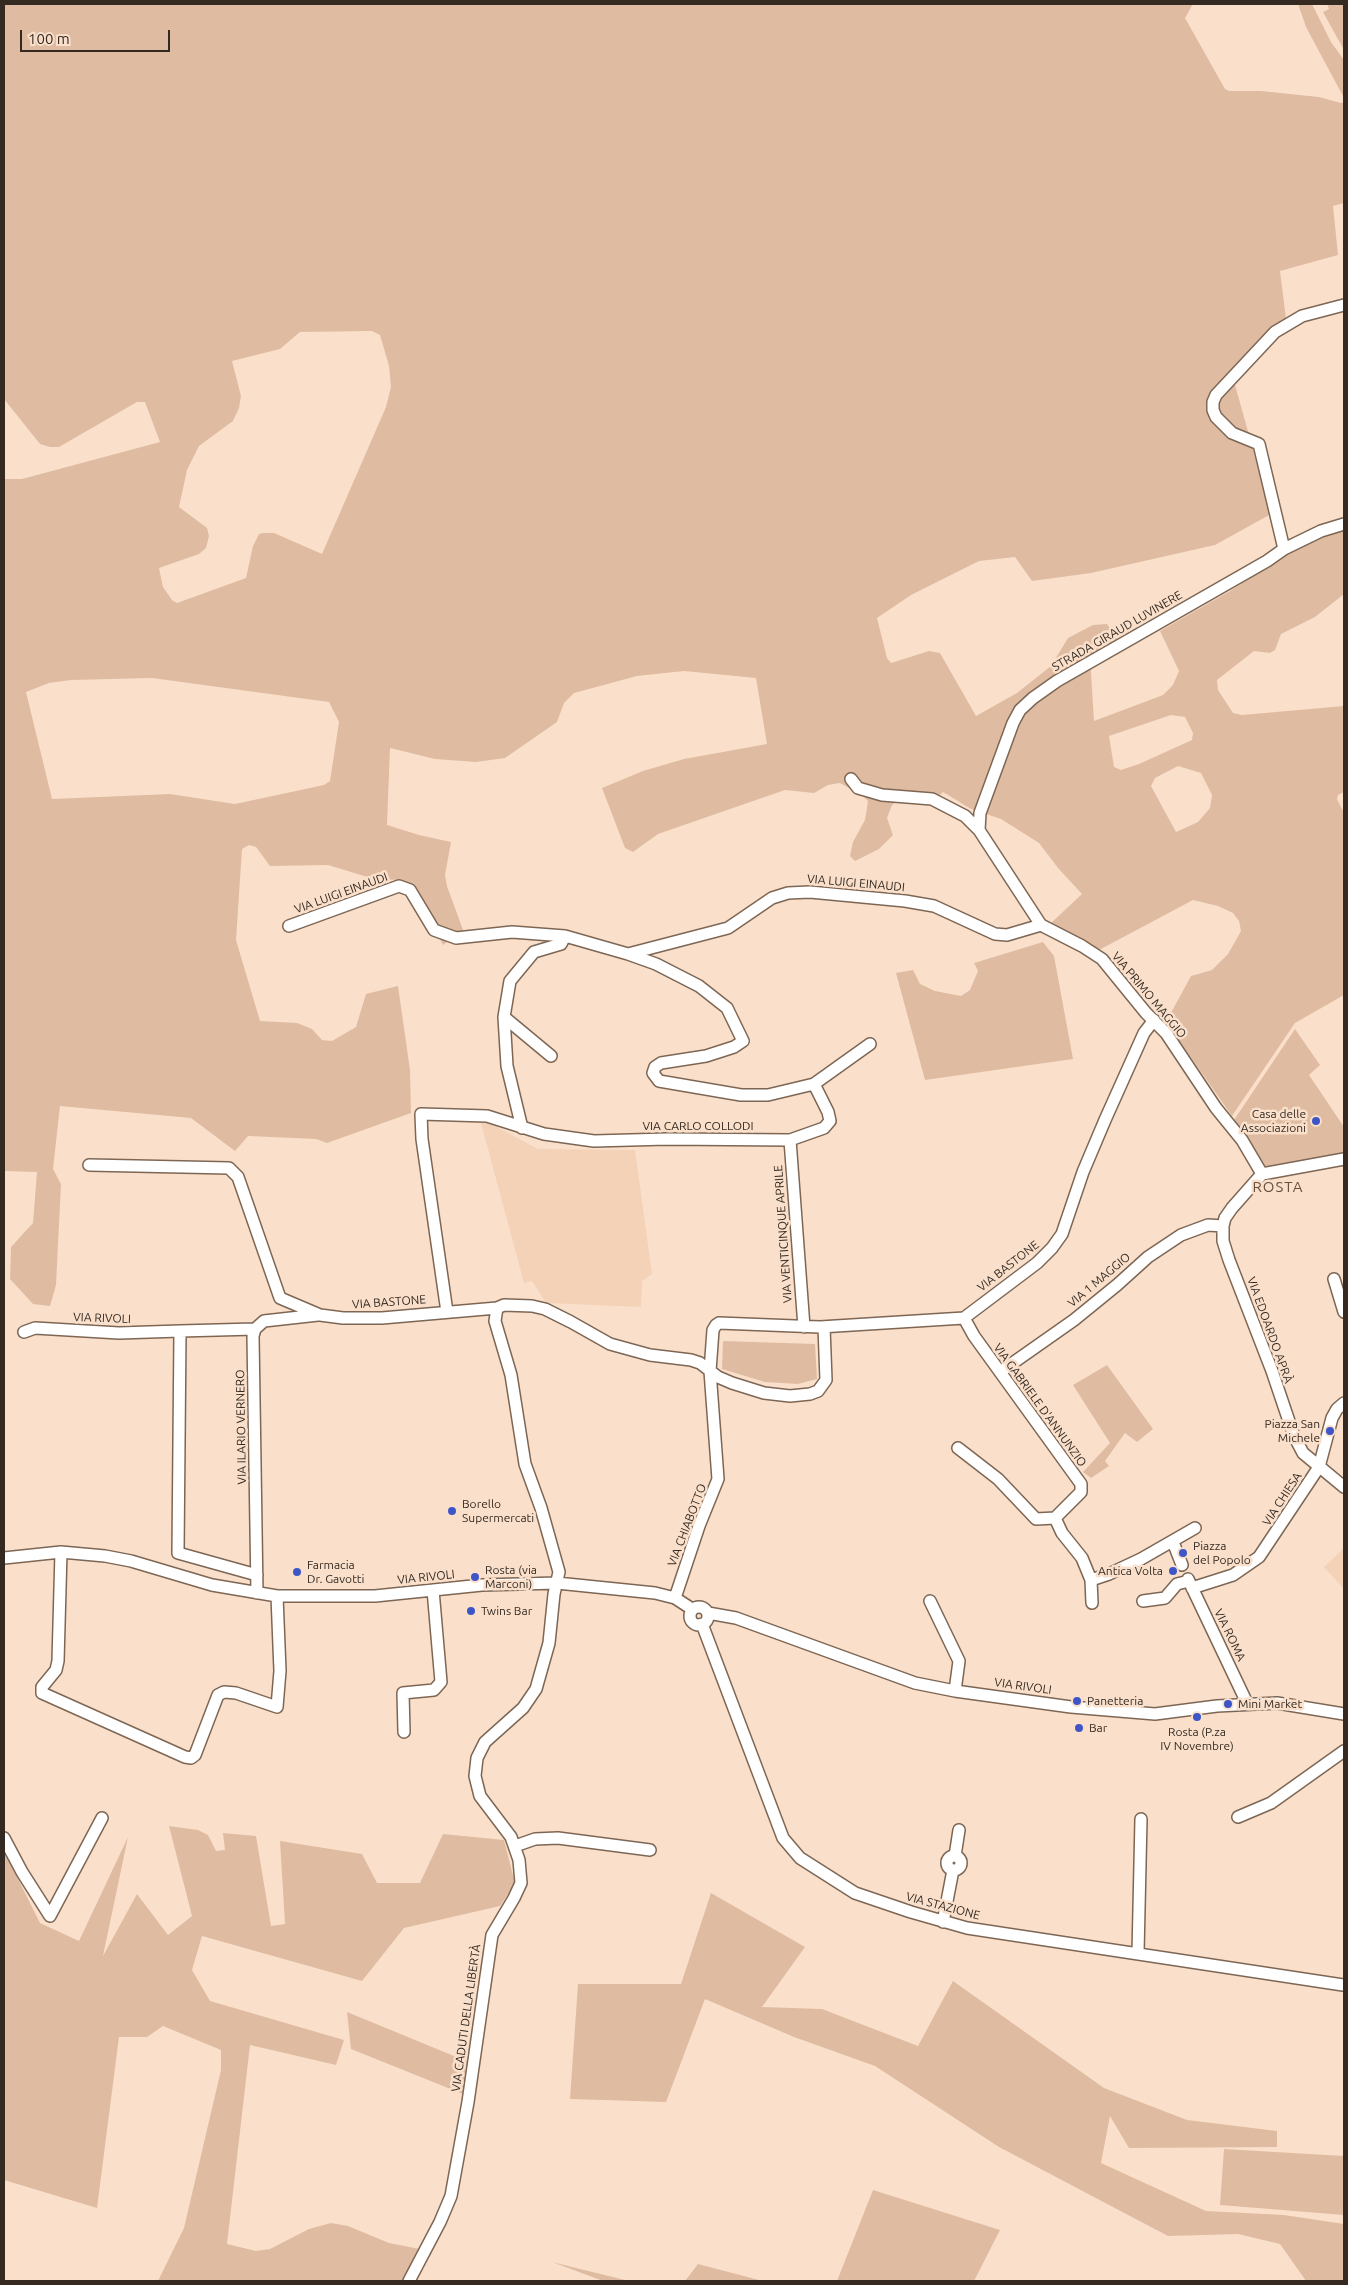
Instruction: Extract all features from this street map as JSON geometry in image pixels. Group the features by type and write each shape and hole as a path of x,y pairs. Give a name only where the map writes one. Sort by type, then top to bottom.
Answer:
{"street":[{"path":"1284,549 1258,444 1232,432 1216,417 1213,410 1216,395 1259,349 1288,323 1319,310 1344,305"},
{"name":"STRADA GIRAUD LUVINERE","path":"979,830 980,813 1013,723 1020,710 1033,698 1071,673 1267,562 1284,549 1321,531 1344,524"},
{"name":"VIA PRIMO MAGGIO","path":"851,780 858,788 882,795 932,799 965,816 979,830 1041,925 1082,946 1102,959 1166,1033 1216,1108 1242,1140 1262,1174"},
{"name":"VIA LUIGI EINAUDI","path":"290,926 399,886 410,890 434,930 456,938 512,932 565,936 628,954 728,928 772,898 788,893 810,892 905,901 934,906 995,934 1007,935 1041,925"},
{"path":"522,1128 507,1066 504,1017 510,981 534,952 561,944 565,936"},
{"path":"628,954 656,964 699,986 727,1008 743,1040 734,1047 706,1056 661,1064 655,1067 653,1073 659,1081 741,1095 768,1095 814,1084 870,1044"},
{"path":"504,1017 551,1056"},
{"name":"VIA BASTONE","path":"964,1318 1037,1264 1062,1234 1083,1172 1105,1120 1144,1033 1154,1020"},
{"name":"VIA CARLO COLLODI","path":"447,1312 422,1139 421,1114 487,1116 522,1128 564,1138 594,1141 790,1140 824,1128 830,1121 828,1112 814,1084"},
{"name":"VIA VENTICINQUE APRILE","path":"790,1140 804,1326"},
{"path":"1223,1226 1232,1208 1262,1174 1344,1159"},
{"name":"VIA BASTONE","path":"89,1164 229,1168 238,1176 280,1298 320,1315 360,1319 497,1308 504,1305 517,1304 545,1310 610,1344 650,1355 691,1360 732,1383 764,1393 790,1396 810,1394 823,1386 826,1380 824,1326"},
{"name":"VIA 1 MAGGIO","path":"1000,1372 1081,1314 1148,1257 1181,1235 1208,1225 1223,1226"},
{"name":"VIA EDOARDO APRÀ","path":"1223,1226 1223,1241 1229,1260 1272,1371 1294,1436 1303,1453 1344,1487"},
{"path":"1334,1279 1344,1312"},
{"name":"VIA CADUTI DELLA LIBERTÀ","path":"409,2281 440,2222 451,2196 471,2083 492,1935 521,1883 520,1860 515,1846 506,1830 480,1796 476,1786 476,1758 485,1742 524,1708 536,1689 549,1643 559,1568 541,1508 525,1464 511,1375 495,1321 497,1308"},
{"path":"255,1329 264,1321 272,1319 320,1315"},
{"path":"710,1371 713,1330 719,1323 824,1326 964,1318"},
{"name":"VIA GABRIELE D'ANNUNZIO","path":"964,1318 974,1336 1081,1484 1081,1492 1055,1521"},
{"name":"VIA RIVOLI","path":"24,1332 35,1328 119,1333 255,1329"},
{"name":"VIA ILARIO VERNERO","path":"255,1329 253,1336 257,1593"},
{"path":"180,1331 178,1553 257,1574"},
{"name":"VIA CHIABOTTO","path":"675,1598 699,1526 718,1479 710,1371"},
{"path":"1319,1467 1332,1418 1337,1408 1344,1403"},
{"path":"958,1448 998,1479 1036,1519 1055,1521 1082,1558 1091,1580 1092,1603"},
{"name":"VIA CHIESA","path":"1143,1601 1165,1598 1177,1584 1234,1575 1259,1557 1319,1467"},
{"path":"1091,1580 1109,1574 1173,1542 1195,1528"},
{"path":"1173,1542 1182,1565"},
{"path":"62,1552 58,1661 56,1670 42,1687 42,1693 191,1758 195,1755 218,1696 224,1692 236,1693 277,1707 280,1671 277,1596"},
{"name":"VIA RIVOLI","path":"4,1558 62,1552 105,1556 132,1561 212,1585 277,1596 375,1596 482,1585 557,1584 634,1589 675,1598 692,1609"},
{"name":"VIA ROMA","path":"1189,1583 1247,1703"},
{"path":"404,1732 403,1693 434,1690 441,1682 433,1590"},
{"path":"930,1601 959,1661 955,1691"},
{"path":"697,1606 703,1607 708,1613 708,1619 702,1624 696,1624 690,1615 692,1609 697,1606"},
{"name":"VIA RIVOLI","path":"708,1613 736,1618 915,1683 955,1691 1071,1707 1155,1714 1247,1703 1285,1704 1344,1714"},
{"name":"VIA STAZIONE","path":"702,1624 766,1798 783,1838 790,1849 809,1866 855,1893 967,1928 1138,1953 1344,1987"},
{"path":"1238,1817 1271,1802 1344,1751"},
{"path":"4,1838 22,1872 50,1916 102,1818"},
{"path":"1138,1953 1141,1819"},
{"path":"943,1922 953,1870 949,1869 947,1862 949,1858 955,1856 959,1830"},
{"path":"515,1846 535,1839 558,1838 650,1850"}],"shaded area":[{"path":"4,4 1193,4 1185,18 1225,89 1229,91 1261,91 1319,97 1341,103 1344,102 1344,203 1333,206 1338,255 1280,271 1286,319 1232,374 1271,514 1215,545 1091,573 1032,581 1015,557 979,561 911,595 877,618 887,658 891,663 929,651 940,653 976,716 1017,693 1051,666 1068,638 1093,625 1107,624 1118,641 1090,656 1094,721 1163,695 1173,685 1179,671 1160,631 1230,591 1296,548 1344,529 1344,594 1315,617 1281,634 1275,650 1270,653 1254,651 1217,680 1218,690 1233,713 1242,715 1344,706 1344,792 1338,795 1337,799 1344,813 1344,995 1295,1023 1232,1116 1166,1022 1191,976 1212,970 1228,954 1241,931 1239,921 1233,913 1218,906 1193,900 1099,950 1050,924 1082,894 1058,868 1039,843 1001,819 971,809 943,792 939,796 908,793 892,805 887,818 893,835 879,849 855,861 850,856 853,842 865,820 868,801 863,796 840,783 828,785 814,793 785,790 658,834 633,852 625,848 602,788 643,771 684,759 767,744 756,678 684,671 637,676 574,693 564,703 557,722 505,758 476,762 435,759 390,748 387,825 451,842 445,875 447,886 463,930 443,945 414,888 401,880 374,879 328,865 270,866 256,847 249,845 242,849 236,940 260,1021 297,1023 312,1029 322,1040 332,1041 356,1027 366,994 398,986 410,1070 411,1113 327,1143 316,1139 248,1136 235,1151 191,1118 60,1106 53,1169 61,1184 56,1285 50,1306 33,1304 10,1279 11,1247 33,1223 37,1172 4,1171 4,479 22,479 160,442 145,402 137,402 59,447 50,447 40,444 4,399","holes":["372,331 380,335 389,366 391,387 386,407 322,554 274,533 259,534 253,546 246,578 177,603 172,600 163,587 159,568 199,554 206,548 209,536 207,528 179,507 187,470 199,446 233,421 239,408 241,396 232,361 280,349 300,332","152,678 329,702 339,722 330,781 324,785 235,804 170,794 52,799 26,692 49,683 71,680","1171,715 1185,717 1193,733 1192,740 1121,770 1114,767 1109,736","1178,766 1201,773 1212,795 1210,808 1198,822 1176,832 1151,786 1155,778"]},
{"path":"1298,4 1312,4 1331,42 1344,60 1344,98 1306,27"},
{"path":"1327,4 1344,4 1344,50 1323,12 1329,9"},
{"path":"1043,942 1054,956 1073,1059 925,1080 896,973 913,970 920,984 935,991 961,996 970,990 978,971 974,963"},
{"path":"1295,1029 1320,1065 1309,1075 1344,1127 1344,1153 1267,1173 1234,1120"},
{"path":"481,1123 490,1123 538,1149 635,1150 652,1274 642,1281 641,1307 546,1303 532,1281 524,1283"},
{"path":"723,1341 815,1344 817,1379 798,1384 765,1382 722,1369"},
{"path":"1107,1365 1153,1429 1137,1442 1125,1433 1105,1461 1109,1466 1091,1478 1083,1472 1110,1443 1073,1385"},
{"path":"1344,1548 1344,1589 1324,1567"},
{"path":"169,1826 198,1830 208,1835 216,1851 225,1850 223,1833 256,1836 271,1926 285,1924 280,1841 362,1854 377,1883 420,1883 443,1834 504,1840 515,1883 500,1906 404,1928 362,1981 202,1936 192,1970 210,2001 344,2040 336,2065 250,2045 227,2244 256,2251 270,2249 309,2229 331,2223 348,2226 389,2243 420,2249 402,2281 158,2281 184,2228 221,2070 221,2050 163,2026 147,2037 119,2037 97,2208 4,2180 4,1856 6,1855 40,1923 79,1941 128,1837 103,1956 137,1894 168,1935 192,1916"},
{"path":"711,1893 805,1947 762,2007 822,2009 918,2046 953,1981 1104,2088 1187,2120 1277,2131 1277,2147 1129,2148 1110,2116 1101,2163 1206,2211 1284,2215 1344,2224 1344,2281 1306,2281 1280,2244 1238,2234 1168,2236 999,2147 875,2066 794,2037 705,1999 666,2102 570,2099 578,1984 681,1984"},
{"path":"347,2012 471,2063 463,2094 351,2049"},
{"path":"1224,2149 1344,2156 1344,2215 1220,2205"},
{"path":"873,2190 1000,2230 974,2281 837,2281"},
{"path":"552,2262 568,2266 629,2281 603,2281"},
{"path":"698,2264 759,2280 787,2281 685,2281"}],"place":[{"name":"Casa delle Associazioni","path":"1316,1121"},
{"name":"Piazza San Michele","path":"1330,1431"},
{"name":"Borello Supermercati","path":"452,1511"},
{"name":"Piazza del Popolo","path":"1183,1553"},
{"name":"Antica Volta","path":"1173,1571"},
{"name":"Farmacia Dr. Gavotti","path":"297,1572"},
{"name":"Rosta (via Marconi)","path":"475,1577"},
{"name":"Twins Bar","path":"471,1611"},
{"name":"Panetteria","path":"1077,1701"},
{"name":"Mini Market","path":"1228,1704"},
{"name":"Rosta (P.za IV Novembre)","path":"1197,1717"},
{"name":"Bar","path":"1079,1728"}],"district":[{"name":"ROSTA","path":"1278,1187"}]}
